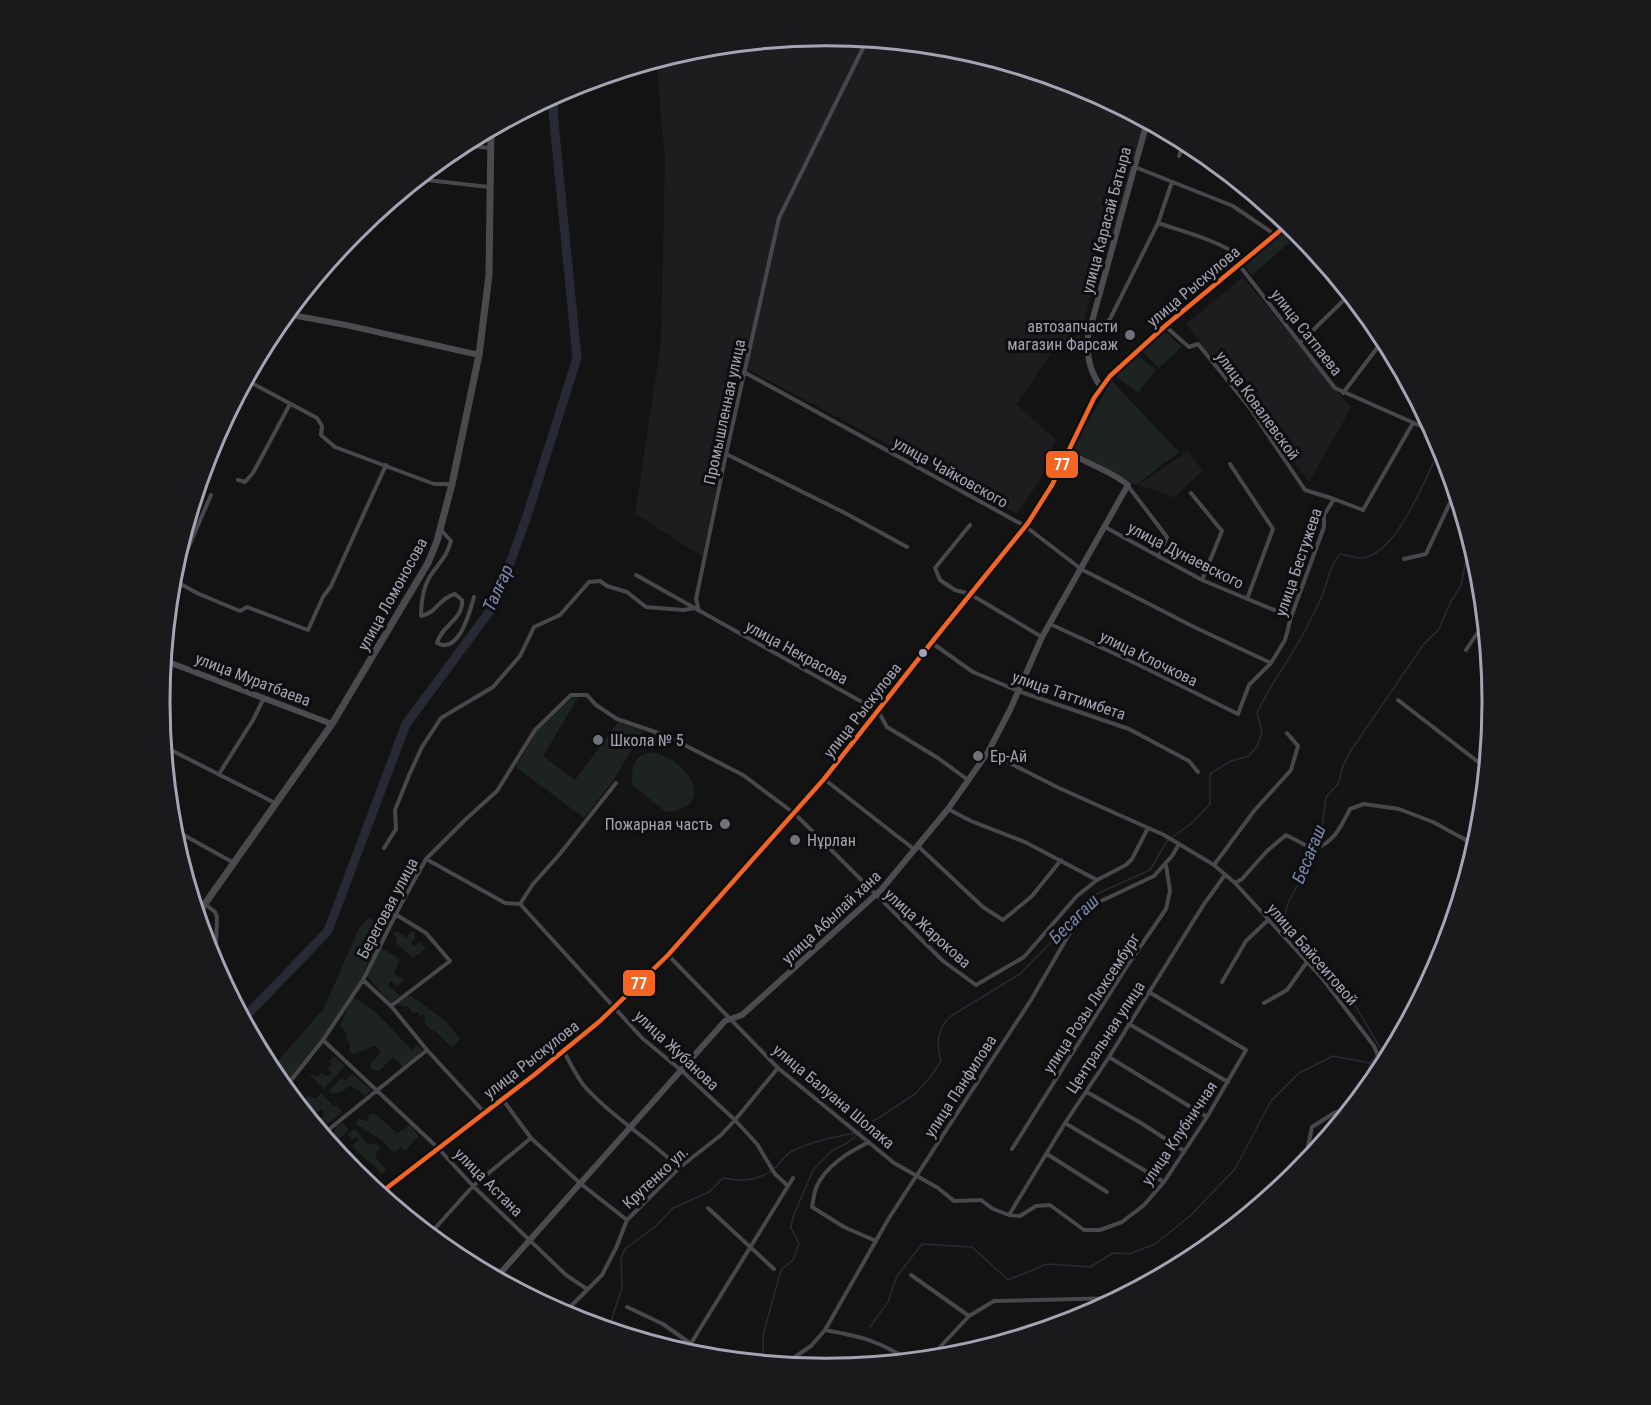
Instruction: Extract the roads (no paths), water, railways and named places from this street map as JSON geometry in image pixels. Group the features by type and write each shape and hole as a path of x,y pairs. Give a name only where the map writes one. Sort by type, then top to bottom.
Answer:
{"main road":[{"name":"улица Ломоносова","path":"202,908 332,724 428,562 440,530 479,355 489,275 491,138"},
{"name":"улица Рыскулова","path":"386,1189 563,1052 615,1008 668,955 795,814 1025,526 1041,504 1101,387 1110,376 1165,326 1280,230"}],"street":[{"name":"Промышленная улица","path":"697,610 696,599 726,454 779,218 863,48"},
{"name":"улица Карасай Батыра","path":"1101,387 1095,379 1087,354 1088,336 1145,129"},
{"path":"477,147 491,148"},
{"path":"1179,156 1181,151"},
{"path":"1135,167 1233,206 1275,234"},
{"path":"430,179 490,187"},
{"name":"улица Карасай Батыра","path":"1091,325 1105,324 1110,319 1158,223 1172,182"},
{"path":"1158,223 1210,240 1231,250 1242,262"},
{"name":"улица Сатпаева","path":"1242,262 1335,388 1421,426"},
{"path":"1300,343 1344,300"},
{"path":"296,316 479,355"},
{"name":"улица Ковалевской","path":"1165,326 1189,347 1198,344 1250,408 1305,490 1334,499"},
{"path":"1342,393 1377,348"},
{"name":"улица Чайковского","path":"744,372 1025,526 1081,569 1194,627 1271,663"},
{"path":"252,383 317,418 322,426 321,435 334,447 434,484 452,484"},
{"path":"238,480 245,482 253,473 290,404"},
{"name":"улица Бестужева","path":"1238,714 1249,685 1271,663 1285,640 1291,617 1324,527 1324,515 1334,499 1363,510 1413,423"},
{"path":"1068,452 1118,477 1128,485 1167,537 1159,557"},
{"path":"726,454 907,547"},
{"path":"1230,464 1273,529 1247,599"},
{"path":"181,584 240,611 247,607 308,630 323,597 331,586 386,465"},
{"name":"улица Абылай хана","path":"500,1273 725,1021 742,1015 760,1000 875,896 917,848 988,752 1042,637 1128,485"},
{"path":"1191,493 1222,531 1202,580"},
{"path":"188,550 211,495"},
{"path":"1404,559 1426,554 1450,503"},
{"path":"970,525 935,568 940,580 955,590 970,594 1042,637"},
{"name":"улица Дунаевского","path":"1105,527 1202,580 1291,617"},
{"path":"440,530 451,540 448,554 429,579 422,599 421,616 430,614 447,596 455,594 462,600 461,612 444,631 437,643 441,646 448,645 457,639 474,597"},
{"name":"улица Некрасова","path":"636,575 878,711 888,727 938,758 968,781"},
{"path":"384,848 396,829 395,810 410,773 422,747 441,718 493,687 520,656 534,627 560,615 589,582 600,581 607,586 627,592 646,607 697,610"},
{"name":"улица Клочкова","path":"1050,624 1238,714"},
{"path":"1466,650 1477,633"},
{"name":"улица Таттимбета","path":"931,642 973,672 1018,691 1129,729 1189,761 1198,772"},
{"name":"улица Муратбаева","path":"171,663 332,724"},
{"name":"улица Жарокова","path":"571,696 587,695 596,705 617,719 668,736 742,775 795,814 943,962 975,985 1024,957 1077,896 1097,880"},
{"name":"Береговая улица","path":"290,1081 323,1040 363,980 426,859 497,791 535,730 571,696"},
{"path":"219,774 253,720 264,697"},
{"path":"1398,700 1478,762"},
{"path":"1214,865 1254,811 1291,770 1298,746 1287,734"},
{"path":"171,750 277,804"},
{"name":"улица Байсеитовой","path":"988,752 1059,788 1164,835 1214,865 1235,883 1307,962 1374,1046 1378,1056"},
{"path":"824,779 917,848 983,907 1003,920 1032,896 1061,861"},
{"path":"426,859 505,903 520,904 533,884 616,783"},
{"path":"1235,883 1242,879 1267,850 1286,835 1313,849 1325,846 1340,830 1350,809 1364,804 1399,809 1432,822 1467,840"},
{"path":"948,809 971,821 1025,842 1097,880 1126,865 1132,859 1148,828"},
{"path":"183,835 234,864"},
{"name":"улица Панфилова","path":"794,1357 811,1346 825,1330 916,1176 1031,1000 1079,918 1099,902 1154,876 1166,864 1177,843"},
{"name":"улица Розы Люксембург","path":"1012,1149 1129,963 1166,909 1170,891 1166,864"},
{"name":"Центральная улица","path":"1009,1215 1085,1091 1109,1057 1204,904 1225,875"},
{"path":"205,904 215,912 217,917 216,945"},
{"name":"улица Жубанова","path":"520,904 642,1038 735,1120 757,1144 775,1174 788,1186"},
{"path":"391,1006 450,961 426,933 396,914"},
{"path":"1222,982 1246,941 1268,920"},
{"name":"улица Балуана Шолака","path":"668,955 778,1068 894,1163 938,1188 954,1201 981,1200 993,1209 1009,1215"},
{"path":"1264,1003 1287,990 1307,962"},
{"path":"363,980 391,1006 427,1050 485,1113"},
{"name":"улица Клубничная","path":"1009,1215 1020,1216 1036,1206 1050,1205 1084,1230 1100,1230 1122,1222 1144,1205 1164,1182 1207,1117 1246,1050 1149,992"},
{"path":"1129,1024 1228,1082"},
{"name":"улица Астана","path":"323,1040 438,1148 473,1186 566,1275 587,1289"},
{"path":"328,1130 427,1050"},
{"path":"563,1052 585,1087 679,1168"},
{"path":"1109,1057 1207,1117"},
{"name":"Крутенко ул.","path":"570,1307 602,1275 627,1220 679,1168 721,1135 778,1068"},
{"path":"1085,1091 1185,1151"},
{"path":"502,1100 531,1138 581,1184 627,1220"},
{"path":"1308,1146 1312,1127 1338,1112"},
{"path":"1065,1123 1164,1182"},
{"path":"434,1229 473,1186 531,1138"},
{"path":"870,1142 845,1154 828,1171 816,1187 812,1207 844,1227 876,1242"},
{"path":"1047,1154 1107,1192"},
{"path":"690,1344 793,1178"},
{"path":"708,1208 774,1269"},
{"path":"911,1275 969,1316"},
{"path":"939,1348 969,1316 994,1301 1100,1298"},
{"path":"627,1307 663,1324 688,1344"},
{"path":"825,1330 864,1337 887,1346 899,1354"}],"waterway":[{"name":"Талғар","path":"248,1014 328,931 406,724 495,604 526,519 577,358 554,105"},
{"name":"Бесагаш","path":"762,1355 763,1335 781,1270 793,1260 799,1243 791,1228 793,1217 813,1170 833,1150 849,1142 866,1126 915,1094 941,1061 938,1048 940,1031 951,1016 1020,974 1055,938 1070,915 1092,896 1150,870 1167,841 1192,823 1210,804 1210,774 1231,761 1249,756 1258,745 1262,731 1257,713 1308,625 1336,559 1340,554 1363,558 1376,553 1388,543 1410,512 1435,460"},
{"name":"Бесағаш","path":"1379,1052 1381,1049 1347,992 1297,947 1282,925 1288,903 1301,879 1311,839 1322,828 1326,797 1338,784 1350,752 1423,645 1439,629 1451,601 1461,586 1466,562"},
{"path":"870,1327 888,1302 897,1276 922,1244 972,1247 1008,1280 1047,1264 1090,1267 1113,1253 1129,1254 1155,1244 1190,1216 1235,1169 1271,1101 1299,1073 1333,1056 1370,1063"},
{"name":"Бесағаш","path":"1369,1070 1370,1063 1376,1056"},
{"path":"611,1322 622,1288 621,1258 625,1249 656,1226 673,1208 709,1192 723,1178 742,1180 766,1174 792,1151 816,1142 856,1133"}],"place":[{"name":"автозапчасти магазин Фарсаж","path":"1130,335"},
{"name":"Школа № 5","path":"598,740"},
{"name":"Ер-Ай","path":"978,756"},
{"name":"Пожарная часть","path":"725,824"},
{"name":"Нұрлан","path":"795,840"}]}
